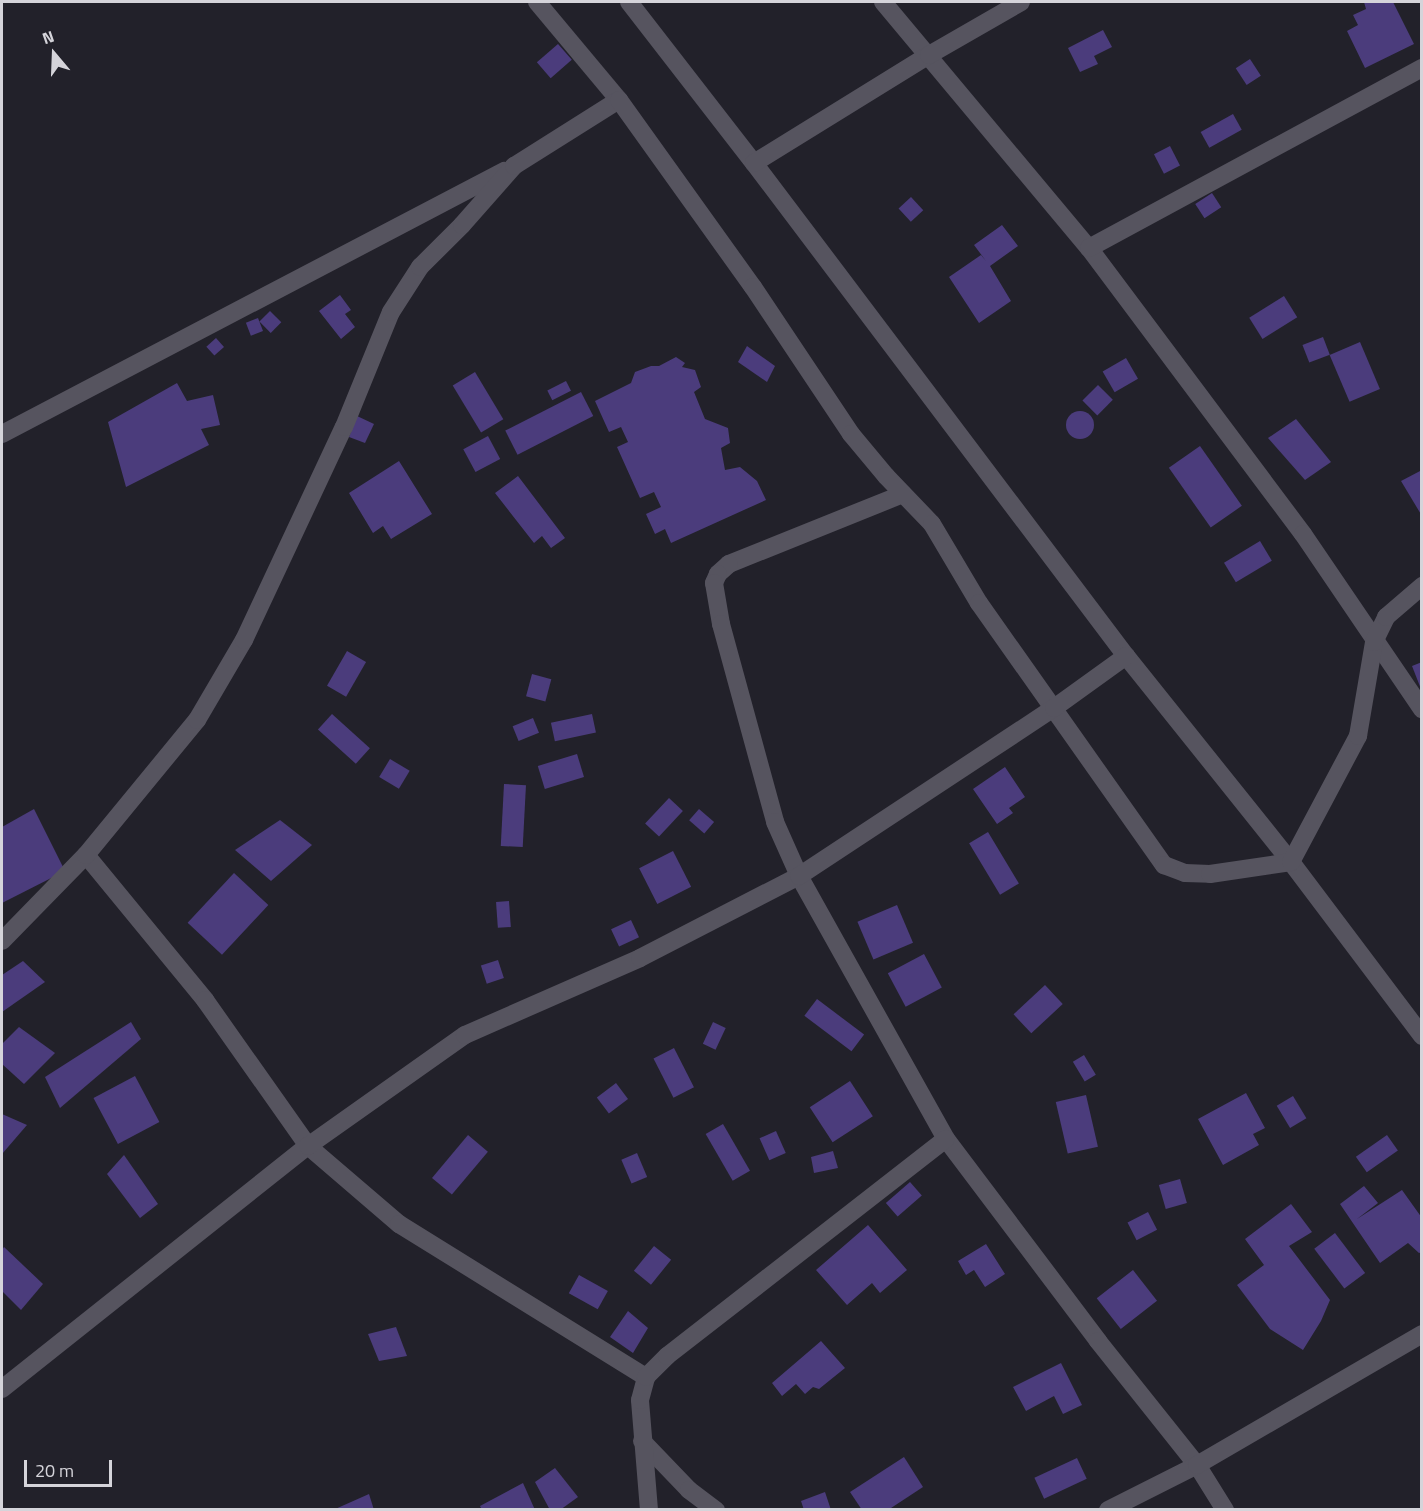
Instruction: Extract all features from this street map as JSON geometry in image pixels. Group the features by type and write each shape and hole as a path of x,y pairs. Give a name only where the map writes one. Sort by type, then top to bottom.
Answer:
{"street":[{"path":"537,2 619,100 753,287 851,434 932,524 979,603 1164,865 1185,873 1210,874 1291,862"},
{"path":"629,2 754,163 1126,656 1291,862 1422,1036"},
{"path":"883,2 1089,248 1303,534 1374,642 1422,709"},
{"path":"754,163 929,55 1021,2"},
{"path":"1089,248 1422,68"},
{"path":"2,434 514,166 619,100"},
{"path":"2,941 86,855 197,720 244,640 344,427 391,312 420,267 462,225 514,166"},
{"path":"903,494 729,564 718,574 714,583 721,624 775,822 799,876 946,1138 1098,1341 1197,1465 1225,1509"},
{"path":"1291,862 1358,736 1374,642 1386,617 1422,586"},
{"path":"2,1389 308,1146 465,1035 640,958 799,876 1054,708 1126,656"},
{"path":"86,855 205,1000 308,1146 399,1224 646,1377"},
{"path":"649,1509 640,1400 646,1377 667,1356 946,1138"},
{"path":"1108,1509 1197,1465 1422,1334"},
{"path":"642,1441 689,1490 716,1509"}],"building":[{"path":"1364,2 1393,2 1414,44 1365,68 1347,31 1358,25 1353,15 1366,9"},
{"path":"1103,30 1112,47 1094,56 1098,64 1080,72 1068,48"},
{"path":"558,44 572,60 551,78 537,62"},
{"path":"1250,59 1261,76 1247,85 1236,68"},
{"path":"1233,114 1242,130 1209,148 1201,132"},
{"path":"1170,146 1180,166 1164,174 1154,154"},
{"path":"1212,193 1221,207 1204,218 1195,204"},
{"path":"911,197 923,210 911,222 899,209"},
{"path":"1002,225 1018,246 990,266 1011,301 979,323 949,277 981,255 986,261 974,245"},
{"path":"340,295 351,310 345,314 355,327 341,339 319,311"},
{"path":"1284,296 1297,317 1262,339 1249,318"},
{"path":"270,311 281,322 271,333 259,322"},
{"path":"258,318 263,331 251,336 246,323"},
{"path":"1323,337 1330,355 1309,363 1302,345"},
{"path":"216,338 224,347 214,356 206,347"},
{"path":"1360,342 1380,389 1350,402 1330,355"},
{"path":"747,346 775,366 767,382 738,362"},
{"path":"676,357 685,363 682,367 695,370 701,387 694,392 705,419 728,428 730,443 721,448 725,470 740,467 757,481 766,500 671,543 665,529 655,534 646,514 661,507 654,492 640,498 617,447 628,442 621,427 609,432 595,401 631,383 635,372 651,366 659,366"},
{"path":"1126,358 1138,379 1115,392 1103,372"},
{"path":"475,372 503,419 481,433 453,385"},
{"path":"566,381 571,391 552,400 547,391"},
{"path":"177,383 187,401 213,395 220,425 201,429 209,445 126,487 108,422"},
{"path":"1098,385 1113,400 1097,415 1082,401"},
{"path":"581,392 593,416 518,455 505,431"},
{"path":"1080,411 1090,415 1094,425 1090,435 1080,439 1070,435 1066,425 1070,415"},
{"path":"357,416 374,424 365,443 349,437"},
{"path":"1296,419 1331,462 1305,480 1268,438"},
{"path":"488,436 500,459 475,472 463,449"},
{"path":"1200,446 1242,506 1211,528 1169,468"},
{"path":"399,461 432,514 391,539 383,526 373,533 349,493"},
{"path":"1422,470 1422,516 1401,481"},
{"path":"518,476 565,538 551,548 542,536 534,543 495,493"},
{"path":"1260,541 1272,561 1236,582 1224,563"},
{"path":"347,651 366,662 346,697 327,686"},
{"path":"1422,662 1422,689 1421,689 1412,666"},
{"path":"532,674 551,679 545,701 526,696"},
{"path":"332,714 370,748 356,764 318,730"},
{"path":"592,714 596,733 555,741 551,723"},
{"path":"533,718 539,733 519,741 513,726"},
{"path":"577,754 584,777 545,789 538,766"},
{"path":"390,759 410,771 399,789 379,777"},
{"path":"1005,767 1025,797 1009,808 1013,813 997,824 973,789"},
{"path":"504,784 526,785 523,847 501,846"},
{"path":"669,798 683,811 659,837 645,824"},
{"path":"34,809 65,871 2,903 2,827"},
{"path":"699,809 714,822 704,833 689,820"},
{"path":"280,820 312,845 271,881 235,850"},
{"path":"988,832 1019,883 1000,895 969,843"},
{"path":"673,851 691,887 657,904 639,868"},
{"path":"234,873 268,905 222,955 188,923"},
{"path":"509,901 511,927 498,928 496,902"},
{"path":"897,905 913,943 873,960 857,922"},
{"path":"631,920 639,937 619,947 611,929"},
{"path":"924,954 942,988 906,1007 888,973"},
{"path":"498,960 504,978 487,984 481,966"},
{"path":"23,961 45,982 2,1012 2,975"},
{"path":"1045,985 1063,1004 1031,1033 1014,1014"},
{"path":"817,999 864,1035 851,1051 804,1016"},
{"path":"131,1022 141,1039 60,1108 45,1077"},
{"path":"713,1022 726,1028 716,1050 703,1044"},
{"path":"19,1027 55,1053 24,1084 2,1064 2,1044"},
{"path":"674,1048 694,1087 673,1098 654,1058"},
{"path":"1084,1055 1096,1075 1085,1081 1073,1062"},
{"path":"135,1076 159,1122 118,1144 94,1098"},
{"path":"850,1081 873,1116 833,1142 810,1107"},
{"path":"616,1083 628,1099 609,1113 597,1097"},
{"path":"1246,1093 1265,1128 1253,1134 1259,1145 1223,1165 1198,1119"},
{"path":"1086,1095 1098,1147 1068,1154 1056,1102"},
{"path":"1293,1096 1306,1118 1290,1128 1277,1106"},
{"path":"2,1114 27,1125 2,1154"},
{"path":"723,1124 750,1171 733,1181 706,1134"},
{"path":"776,1131 786,1153 769,1160 760,1138"},
{"path":"468,1135 488,1152 452,1195 432,1178"},
{"path":"1387,1135 1398,1151 1367,1172 1356,1157"},
{"path":"833,1151 838,1168 814,1173 811,1157"},
{"path":"637,1153 647,1177 632,1184 621,1160"},
{"path":"124,1155 158,1204 140,1218 107,1174"},
{"path":"1180,1179 1187,1203 1166,1209 1159,1185"},
{"path":"910,1182 922,1196 898,1217 886,1203"},
{"path":"1364,1186 1378,1203 1357,1219 1402,1190 1422,1218 1422,1252 1419,1253 1408,1243 1380,1263 1340,1204"},
{"path":"1291,1204 1312,1232 1289,1246 1330,1300 1321,1321 1303,1350 1270,1329 1237,1285 1264,1265 1245,1239"},
{"path":"1148,1212 1157,1230 1137,1240 1128,1222"},
{"path":"868,1225 907,1270 880,1293 872,1283 847,1305 816,1270"},
{"path":"1335,1233 1365,1273 1344,1289 1314,1249"},
{"path":"986,1244 1005,1274 985,1287 974,1270 966,1275 958,1261"},
{"path":"654,1246 671,1260 651,1285 634,1271"},
{"path":"4,1247 43,1284 21,1310 2,1291 2,1250"},
{"path":"1133,1270 1157,1301 1121,1329 1097,1298"},
{"path":"579,1275 608,1291 598,1309 569,1293"},
{"path":"628,1311 648,1328 633,1353 610,1337"},
{"path":"396,1327 407,1356 379,1361 368,1334"},
{"path":"821,1341 845,1368 819,1389 813,1387 805,1394 796,1384 782,1396 772,1383"},
{"path":"1061,1363 1082,1405 1063,1414 1054,1396 1026,1411 1013,1387"},
{"path":"904,1457 923,1487 888,1510 862,1510 850,1492"},
{"path":"1077,1458 1087,1479 1044,1499 1034,1478"},
{"path":"555,1468 578,1497 560,1510 550,1510 535,1482"},
{"path":"523,1483 535,1510 482,1510 480,1506"},
{"path":"825,1492 831,1510 804,1510 801,1501"},
{"path":"369,1494 374,1510 333,1510"}]}
